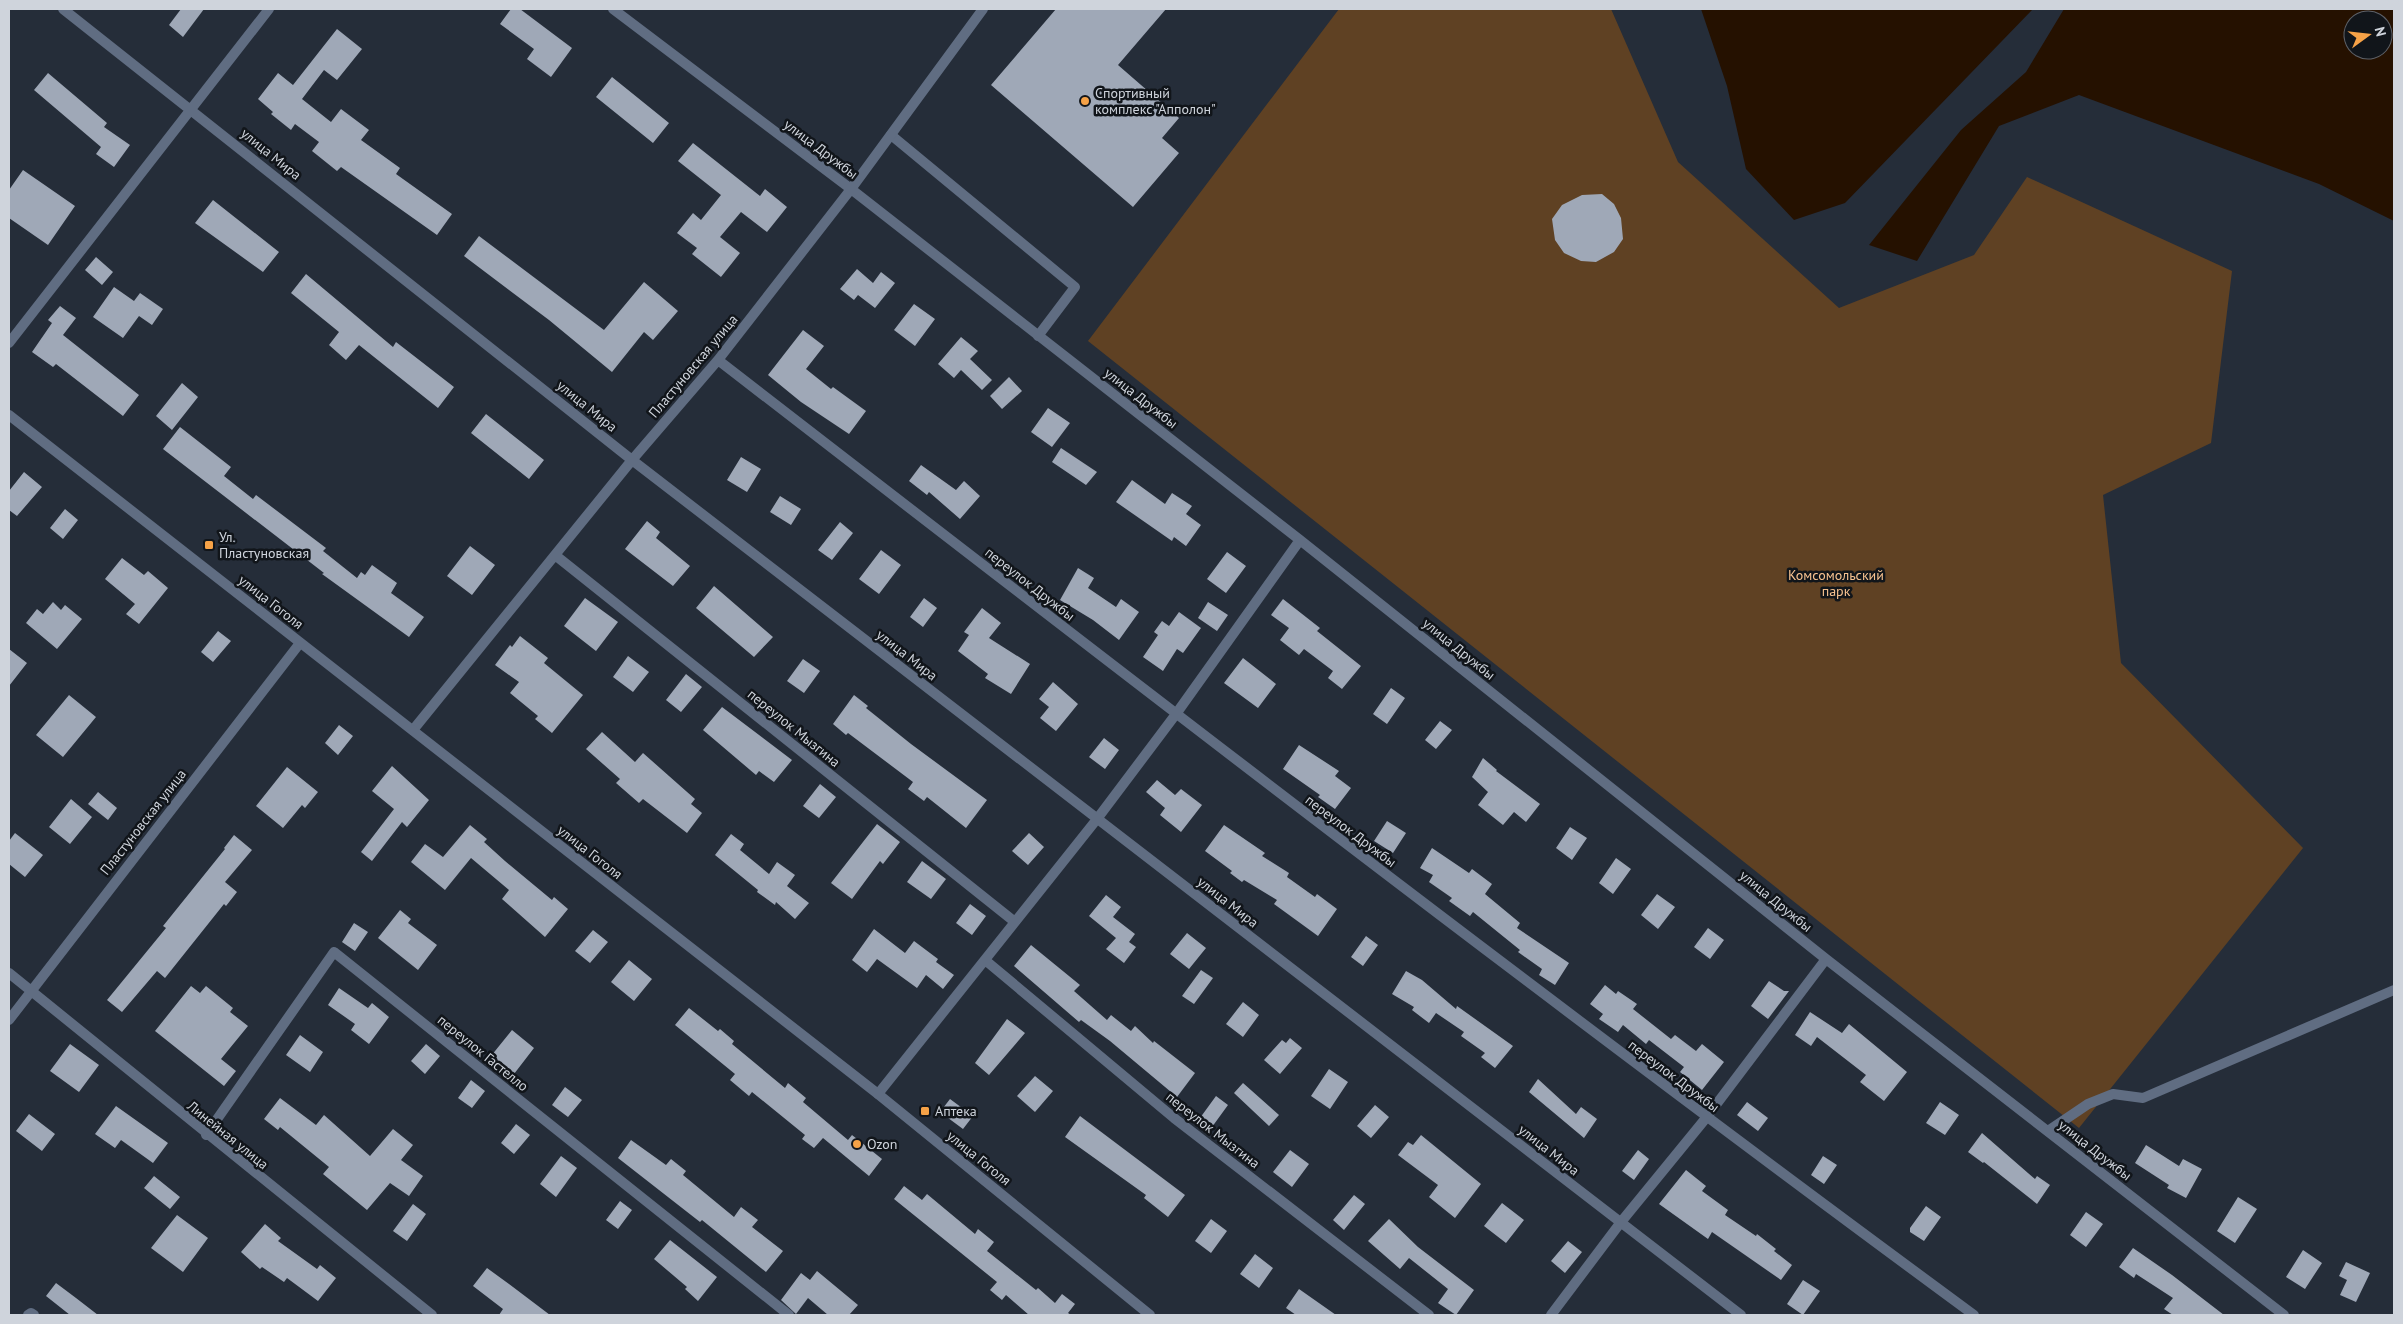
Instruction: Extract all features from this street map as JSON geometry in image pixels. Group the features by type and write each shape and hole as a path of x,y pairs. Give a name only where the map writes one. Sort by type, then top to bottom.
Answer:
{"street":[{"name":"улица Мира","path":"63,9 192,109 632,460 1741,1315"},
{"path":"9,343 269,9"},
{"name":"улица Дружбы","path":"614,9 850,189 1300,540 1826,958 2284,1315"},
{"name":"Пластуновская улица","path":"413,730 632,460 718,360 850,189 983,9"},
{"path":"890,135 1075,287 1038,336"},
{"name":"переулок Дружбы","path":"718,360 1176,714 1706,1118 1974,1315"},
{"name":"улица Гоголя","path":"9,415 878,1094 1150,1315"},
{"path":"878,1094 1097,818 1176,714 1300,540"},
{"name":"переулок Мызгина","path":"556,555 1015,922"},
{"name":"Пластуновская улица","path":"9,1020 30,990 300,643"},
{"name":"переулок Гастелло","path":"206,1135 334,952 789,1315"},
{"path":"1551,1315 1620,1222 1706,1118 1826,958"},
{"name":"переулок Мызгина","path":"985,960 1174,1118 1429,1315"},
{"name":"Линейная улица","path":"9,974 206,1135 432,1315"},
{"path":"2048,1131 2088,1104 2113,1094 2142,1098 2394,990"},
{"path":"28,1315 30,1313 34,1315"}],"green space":[{"name":"Комсомольский парк","path":"1339,9 1611,9 1678,162 1839,308 1974,255 2027,177 2232,271 2211,443 2103,495 2121,663 2303,848 2079,1128 1088,341"}],"shaded area":[{"path":"1701,9 2033,9 1845,203 1794,220 1746,169 1727,86"},
{"path":"2064,9 2394,9 2394,221 2319,184 2079,95 1999,126 1917,261 1869,245 1961,130 2026,72"}],"building":[{"path":"181,9 204,9 183,37 169,25"},
{"path":"511,9 520,9 572,48 551,77 527,59 534,49 500,24"},
{"name":"Спортивный комплекс \"Апполон\"","path":"1056,9 1166,9 1118,65 1179,118 1162,138 1179,153 1133,207 991,85"},
{"path":"337,29 362,49 337,80 324,70 302,99 331,122 341,109 369,130 361,140 400,168 396,174 452,214 437,235 341,167 337,171 312,151 319,142 295,124 291,130 271,114 273,112 258,99 278,73 293,85"},
{"path":"48,73 107,123 104,127 130,145 114,167 96,154 101,147 34,90"},
{"path":"612,77 669,123 653,143 596,97"},
{"path":"693,143 760,196 765,189 787,207 767,232 741,212 720,237 740,253 721,277 692,254 697,248 677,233 693,213 701,220 721,195 678,161"},
{"path":"23,170 75,206 48,245 9,218 9,190"},
{"path":"1602,194 1614,204 1621,218 1623,239 1614,252 1596,262 1581,261 1564,253 1555,240 1552,219 1562,205 1582,195"},
{"path":"213,200 279,252 263,272 195,223"},
{"path":"479,236 604,330 644,282 678,311 653,340 644,332 612,372 549,320 464,256"},
{"path":"96,257 113,272 102,285 85,270"},
{"path":"857,269 873,283 881,272 895,283 875,308 858,295 854,300 840,289"},
{"path":"306,274 393,347 396,342 454,387 438,408 359,345 346,360 329,345 339,332 291,293"},
{"path":"114,287 134,301 140,293 163,309 152,325 139,316 123,338 93,317"},
{"path":"914,304 935,319 915,346 894,330"},
{"path":"60,306 76,318 63,335 139,395 123,416 56,364 53,367 32,352 52,323 48,320"},
{"path":"803,330 824,346 806,369 831,389 833,387 866,411 849,434 801,402 768,375"},
{"path":"961,337 978,351 970,359 992,380 982,390 961,370 954,378 938,364"},
{"path":"1009,377 1022,391 1002,409 990,396"},
{"path":"182,383 198,397 172,430 156,416"},
{"path":"1048,408 1070,423 1052,447 1031,432"},
{"path":"486,414 544,460 529,479 471,433"},
{"path":"180,427 231,467 224,476 253,499 256,495 326,548 323,551 357,578 361,572 365,575 372,565 397,583 391,593 424,617 409,637 322,574 324,573 163,449"},
{"path":"1061,448 1097,472 1086,485 1052,462"},
{"path":"741,457 761,469 747,492 727,480"},
{"path":"921,465 956,490 964,481 980,496 960,519 929,492 927,495 909,481"},
{"path":"24,472 42,487 17,516 9,510 9,491"},
{"path":"1132,480 1165,504 1172,493 1192,506 1186,514 1201,525 1186,546 1174,537 1172,541 1116,502"},
{"path":"780,496 801,509 791,525 770,512"},
{"path":"65,509 78,520 63,539 50,528"},
{"path":"647,521 660,532 656,538 690,566 673,586 625,549"},
{"path":"840,522 853,533 832,560 818,550"},
{"path":"470,546 495,565 472,595 447,576"},
{"path":"881,550 901,565 879,594 859,579"},
{"path":"1227,552 1246,566 1226,593 1207,579"},
{"path":"122,558 144,575 148,571 168,588 139,624 126,614 135,604 105,579"},
{"path":"1078,568 1094,578 1088,588 1116,607 1121,599 1139,612 1119,640 1093,620 1060,600"},
{"path":"714,586 773,637 754,657 696,608"},
{"path":"585,598 618,622 596,651 564,626"},
{"path":"924,598 937,608 923,627 910,617"},
{"path":"1283,599 1320,628 1317,631 1361,666 1342,689 1328,678 1333,671 1304,649 1299,655 1280,640 1289,628 1271,615"},
{"path":"53,602 61,610 65,605 82,619 57,649 26,623 37,609 43,614"},
{"path":"1208,602 1228,615 1217,631 1198,618"},
{"path":"982,608 1001,623 989,638 1030,664 1011,694 985,678 988,674 958,651 969,635 964,632"},
{"path":"1179,612 1201,628 1183,653 1177,649 1163,671 1143,657 1158,635 1154,632 1162,621 1169,626"},
{"path":"218,631 231,641 213,662 201,652"},
{"path":"520,636 548,658 544,663 583,695 552,733 535,719 538,716 510,693 519,682 495,665 510,645 512,647"},
{"path":"9,649 27,663 9,686"},
{"path":"628,656 649,672 633,692 613,677"},
{"path":"1243,658 1276,684 1258,708 1224,683"},
{"path":"803,659 820,671 804,693 787,681"},
{"path":"686,674 702,687 681,712 666,700"},
{"path":"1053,682 1078,704 1056,731 1040,718 1049,707 1039,699"},
{"path":"1391,688 1405,698 1387,724 1373,714"},
{"path":"69,695 96,717 63,757 36,735"},
{"path":"854,695 868,706 866,708 911,744 987,800 966,828 927,797 924,801 908,789 913,782 848,733 846,735 833,724"},
{"path":"722,707 792,760 774,782 759,771 756,775 703,730"},
{"path":"1440,721 1452,730 1436,749 1425,740"},
{"path":"339,725 353,736 338,755 325,743"},
{"path":"602,732 635,762 643,753 695,799 691,804 702,813 687,833 643,799 639,803 616,783 620,779 586,749"},
{"path":"1104,738 1119,750 1105,769 1089,757"},
{"path":"1299,745 1339,771 1335,776 1351,788 1335,809 1318,797 1320,795 1283,769"},
{"path":"1483,758 1496,771 1540,804 1526,822 1514,812 1503,825 1478,805 1488,792 1472,777"},
{"path":"392,766 429,800 407,827 402,822 372,861 361,852 394,809 372,791"},
{"path":"287,767 318,792 305,808 302,805 283,828 256,806"},
{"path":"1157,780 1175,795 1181,789 1202,805 1181,832 1160,815 1165,808 1146,792"},
{"path":"820,784 836,797 819,818 803,806"},
{"path":"98,792 117,808 108,820 88,804"},
{"path":"71,799 92,817 70,844 49,827"},
{"path":"1387,821 1406,833 1393,853 1374,841"},
{"path":"877,824 900,842 883,864 880,861 852,899 831,883"},
{"path":"470,825 487,839 484,842 505,861 552,900 554,897 568,909 545,937 502,899 509,890 471,858 445,890 411,862 425,844 443,857"},
{"path":"1224,825 1265,853 1262,856 1289,873 1287,877 1315,897 1317,894 1337,909 1318,936 1274,904 1277,900 1244,880 1242,882 1230,873 1232,871 1205,851"},
{"path":"1570,827 1587,838 1572,860 1556,848"},
{"path":"15,833 43,855 25,877 9,864 9,841"},
{"path":"1029,833 1044,847 1028,865 1012,851"},
{"path":"731,834 744,844 740,850 769,874 777,862 795,875 787,886 809,903 795,919 776,902 775,905 757,892 758,890 715,855"},
{"path":"234,835 252,850 225,882 237,892 226,906 224,904 165,978 157,971 122,1012 107,1000 166,928 163,926 225,849"},
{"path":"1432,848 1469,873 1472,869 1492,884 1485,894 1520,923 1517,928 1569,963 1555,985 1539,975 1542,969 1518,952 1520,950 1473,912 1470,916 1449,901 1452,898 1429,882 1433,875 1420,868"},
{"path":"1616,858 1631,869 1613,894 1599,883"},
{"path":"922,861 946,879 931,899 907,882"},
{"path":"1657,894 1675,907 1658,929 1641,915"},
{"path":"1106,895 1121,907 1113,917 1135,934 1129,942 1136,947 1124,963 1106,949 1116,938 1089,916"},
{"path":"970,904 986,916 972,935 956,923"},
{"path":"400,910 411,919 408,923 437,945 418,970 378,938"},
{"path":"354,923 368,932 355,951 342,942"},
{"path":"1708,928 1724,940 1710,959 1694,947"},
{"path":"874,929 905,953 914,941 938,959 936,962 954,975 943,989 926,975 917,988 877,959 867,972 852,960"},
{"path":"593,930 608,942 590,963 575,951"},
{"path":"1187,933 1206,948 1189,969 1170,954"},
{"path":"1366,936 1378,945 1363,966 1351,957"},
{"path":"1031,945 1080,985 1074,991 1107,1020 1111,1015 1131,1031 1135,1026 1153,1043 1154,1041 1195,1073 1177,1097 1110,1041 1081,1020 1079,1022 1014,966"},
{"path":"629,960 652,979 634,1001 611,982"},
{"path":"1201,970 1213,978 1194,1004 1182,996"},
{"path":"1406,971 1422,980 1456,1009 1457,1006 1513,1046 1495,1068 1481,1057 1485,1053 1461,1036 1464,1032 1436,1013 1429,1023 1412,1010 1414,1007 1392,994"},
{"path":"1769,981 1784,991 1789,991 1768,1019 1751,1006"},
{"path":"1605,985 1616,994 1618,991 1637,1004 1633,1009 1671,1039 1675,1035 1696,1051 1702,1044 1724,1062 1702,1090 1680,1072 1684,1067 1649,1040 1646,1044 1623,1025 1618,1032 1599,1019 1603,1014 1590,1004"},
{"path":"191,986 200,993 206,986 233,1008 230,1012 248,1026 221,1059 236,1071 224,1086 155,1031"},
{"path":"339,988 368,1008 372,1003 389,1017 369,1044 351,1030 355,1024 328,1005"},
{"path":"1243,1002 1259,1015 1243,1037 1226,1024"},
{"path":"689,1008 718,1031 720,1029 734,1041 732,1044 785,1088 788,1083 806,1098 803,1102 848,1140 852,1135 882,1159 869,1176 823,1138 814,1148 802,1139 805,1135 752,1092 749,1096 730,1080 735,1074 675,1025"},
{"path":"1810,1012 1842,1033 1849,1024 1907,1072 1884,1101 1860,1082 1866,1075 1817,1037 1811,1046 1795,1035"},
{"path":"1007,1019 1025,1033 989,1075 975,1063"},
{"path":"512,1030 534,1048 514,1074 491,1056"},
{"path":"300,1035 323,1052 310,1072 286,1055"},
{"path":"1290,1038 1302,1048 1280,1074 1264,1060 1282,1040 1286,1043"},
{"path":"70,1044 99,1065 79,1092 50,1071"},
{"path":"426,1044 440,1056 425,1074 411,1061"},
{"path":"1329,1069 1348,1082 1330,1109 1311,1096"},
{"path":"1035,1076 1053,1091 1035,1112 1017,1096"},
{"path":"1538,1079 1576,1114 1581,1107 1597,1119 1584,1138 1529,1092"},
{"path":"471,1080 485,1091 472,1108 458,1098"},
{"path":"1243,1083 1279,1115 1269,1126 1234,1093"},
{"path":"565,1087 582,1100 568,1117 552,1105"},
{"path":"1216,1096 1228,1105 1212,1127 1200,1118"},
{"path":"280,1098 316,1125 324,1115 370,1156 393,1129 413,1145 401,1160 423,1176 409,1196 390,1183 367,1210 323,1174 329,1167 280,1127 278,1130 264,1119"},
{"path":"950,1099 973,1116 963,1129 940,1112"},
{"path":"1747,1102 1768,1118 1758,1131 1737,1115"},
{"path":"1940,1102 1959,1115 1945,1135 1926,1123"},
{"path":"1375,1105 1389,1117 1371,1138 1357,1126"},
{"path":"116,1106 168,1143 153,1163 121,1140 115,1148 95,1134"},
{"path":"29,1114 55,1134 42,1151 16,1131"},
{"path":"1080,1116 1185,1195 1168,1217 1144,1198 1146,1195 1065,1137"},
{"path":"516,1124 530,1135 514,1154 501,1143"},
{"path":"1982,1133 2035,1179 2037,1176 2050,1185 2037,1204 1984,1162 1968,1152"},
{"path":"1421,1135 1481,1184 1455,1218 1429,1197 1438,1185 1398,1155 1408,1142 1413,1145"},
{"path":"631,1140 666,1165 671,1159 686,1171 683,1175 734,1217 741,1207 758,1220 752,1227 783,1251 766,1272 702,1220 700,1222 618,1158"},
{"path":"2146,1145 2179,1166 2183,1159 2202,1169 2186,1198 2167,1188 2169,1185 2135,1163"},
{"path":"1290,1150 1309,1164 1292,1187 1273,1172"},
{"path":"1638,1150 1649,1159 1634,1180 1622,1171"},
{"path":"561,1156 577,1168 556,1197 540,1184"},
{"path":"1823,1156 1837,1165 1824,1184 1811,1175"},
{"path":"1686,1170 1706,1186 1702,1191 1728,1210 1725,1215 1756,1236 1757,1234 1792,1265 1781,1280 1712,1232 1708,1239 1659,1204"},
{"path":"154,1176 180,1197 170,1209 144,1188"},
{"path":"904,1186 922,1200 927,1194 975,1234 978,1229 994,1242 987,1251 1036,1290 1038,1288 1055,1303 1062,1294 1075,1304 1068,1313 1071,1315 1029,1315 1006,1295 1002,1300 990,1290 997,1282 894,1199"},
{"path":"1354,1195 1365,1204 1344,1230 1333,1220"},
{"path":"2238,1197 2257,1209 2235,1243 2217,1231"},
{"path":"620,1201 632,1210 618,1229 606,1220"},
{"path":"1502,1203 1524,1220 1506,1243 1484,1226"},
{"path":"413,1204 426,1214 407,1241 393,1231"},
{"path":"1926,1206 1941,1217 1924,1241 1910,1232 1910,1228"},
{"path":"2086,1212 2103,1224 2086,1247 2070,1235"},
{"path":"177,1215 208,1238 183,1272 151,1248"},
{"path":"1211,1219 1227,1231 1211,1253 1195,1241"},
{"path":"1389,1219 1418,1247 1474,1290 1456,1315 1438,1303 1448,1289 1409,1258 1400,1269 1368,1241"},
{"path":"265,1224 281,1238 278,1241 317,1269 320,1265 336,1278 318,1301 287,1278 284,1282 262,1267 260,1269 241,1252"},
{"path":"670,1240 717,1277 698,1301 685,1289 687,1287 654,1259"},
{"path":"1568,1241 1582,1252 1565,1273 1551,1261"},
{"path":"2133,1248 2224,1315 2173,1315 2164,1309 2173,1298 2136,1274 2134,1278 2119,1267"},
{"path":"2303,1250 2322,1263 2305,1289 2286,1277"},
{"path":"1255,1254 1273,1268 1259,1288 1240,1274"},
{"path":"2346,1262 2370,1273 2356,1302 2340,1295 2347,1280 2339,1276"},
{"path":"487,1268 550,1315 499,1315 503,1309 473,1286"},
{"path":"817,1271 858,1305 849,1315 828,1315 808,1298 796,1314 781,1300 801,1273 810,1280"},
{"path":"1803,1280 1820,1291 1803,1315 1787,1304"},
{"path":"56,1283 98,1315 70,1315 46,1296"},
{"path":"1299,1289 1336,1315 1296,1315 1286,1308"}],"place":[{"name":"Спортивный комплекс \"Апполон\"","path":"1085,101"},
{"name":"Ул. Пластуновская","path":"209,545"},
{"name":"Аптека","path":"925,1111"},
{"name":"Ozon","path":"857,1144"}]}
